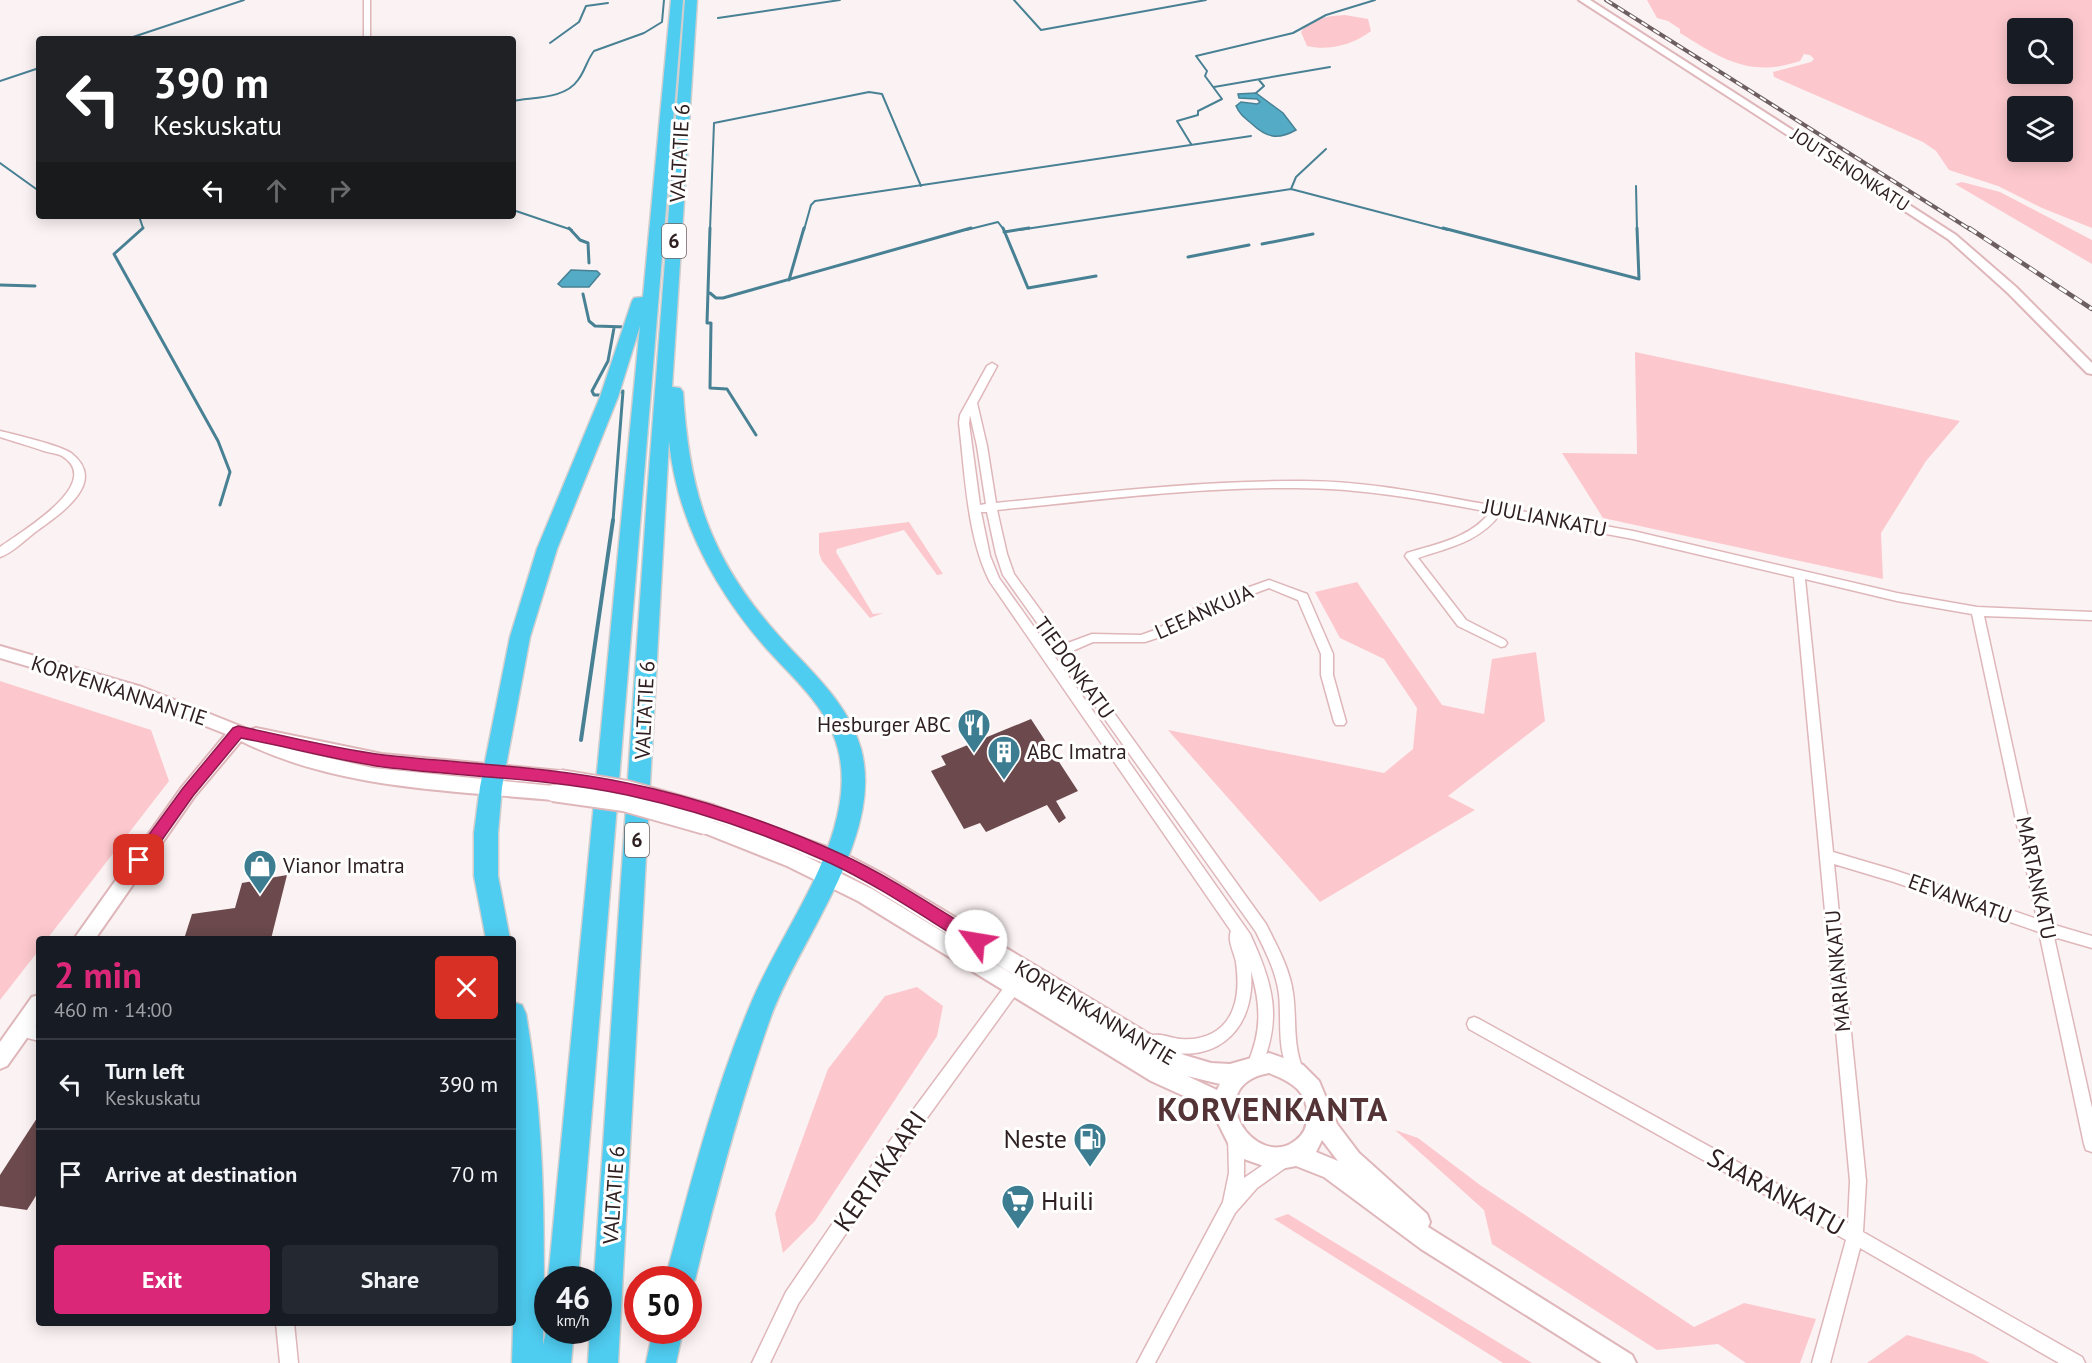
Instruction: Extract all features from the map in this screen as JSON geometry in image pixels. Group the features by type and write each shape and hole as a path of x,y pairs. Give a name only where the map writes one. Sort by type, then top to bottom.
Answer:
{"highway":[{"name":"6","path":"676,0 676,93"},
{"name":"6","path":"676,93 692,0"},
{"name":"VALTATIE 6","path":"564,1266 655,239 676,93"},
{"name":"VALTATIE 6","path":"603,1363 669,316 676,93"},
{"path":"497,936 486,876 492,779 520,637 533,588 623,358 655,239"},
{"path":"669,316 680,456 686,492 698,526 729,585 748,613 830,704 850,753 853,783 849,807 832,867 782,963 753,1030 712,1157 684,1266"},
{"path":"516,1040 529,1152 531,1235 527,1363"},
{"path":"556,1363 558,1344"},
{"path":"661,1363 665,1344"}],"main road":[{"name":"JOUTSENONKATU","path":"1584,0 1952,237 2012,290 2092,370"},
{"name":"KORVENKANNANTIE","path":"0,652 136,692 238,732 281,753 332,767 374,775 492,779 557,785 624,803 708,819 832,867 876,880 1168,1058 1194,1070 1228,1075 1247,1069"},
{"path":"86,936 188,792 238,732"},
{"name":"KORVENKANNANTIE","path":"832,867 1013,987 1158,1074 1200,1092 1225,1113"},
{"path":"0,1059 30,1032 36,1013"},
{"path":"1486,1275 1432,1234 1344,1154 1330,1136 1314,1091 1296,1072 1282,1066 1247,1069 1230,1084 1225,1098 1225,1113 1236,1137 1259,1155 1291,1156 1332,1169 1429,1241 1624,1363"},
{"path":"1291,1156 1314,1140 1321,1116"}],"street":[{"path":"367,0 367,36"},
{"name":"TIEDONKATU","path":"992,366 964,423 984,556 994,579 1047,658 1245,939 1255,962 1266,1006 1266,1040 1247,1069"},
{"name":"TIEDONKATU","path":"972,403 981,432 998,550 1008,575 1261,928 1275,956 1285,992 1289,1060 1296,1072"},
{"path":"0,434 66,454 78,467 79,482 75,492 62,507 0,553"},
{"name":"JUULIANKATU","path":"976,510 1177,488 1298,484 1400,492 1499,508 1633,535 1897,597 1977,611 2092,616"},
{"path":"1499,508 1492,520 1480,532 1411,556 1462,623 1500,642"},
{"name":"MARIANKATU","path":"1799,575 1858,1181 1855,1236 1821,1363"},
{"name":"LEEANKUJA","path":"1047,658 1092,638 1141,639 1159,633 1206,608 1269,584 1303,597 1327,654 1328,675 1340,722"},
{"name":"MARTANKATU","path":"1977,611 2048,930 2092,1144"},
{"name":"EEVANKATU","path":"1827,856 1953,894 2048,930 2092,942"},
{"name":"TIEDONKATU","path":"1113,1025 1171,1046 1193,1048 1223,1036 1242,1010 1245,991 1240,947 1228,914"},
{"name":"KERTAKAARI","path":"761,1363 792,1298 879,1170 1013,987"},
{"name":"SAARANKATU","path":"1474,1024 1855,1236 2076,1363"},
{"path":"1229,1207 1237,1173 1236,1137"},
{"path":"1146,1363 1229,1207 1251,1182 1291,1156"},
{"path":"285,1326 289,1363"}],"shaded area":[{"path":"1647,0 2092,0 2092,228 2042,208 1998,186 1949,170 1936,151 1923,142 1774,77 1773,72 1811,62 1814,59 1810,55 1804,54 1800,61 1782,66 1751,66 1737,63 1709,51 1680,33 1680,29 1668,21 1657,18"},
{"path":"1345,15 1368,19 1371,31 1340,46 1323,48 1307,46 1301,32 1305,27 1320,19"},
{"path":"1962,182 2000,192 2092,240 2092,264 1955,184"},
{"path":"1635,352 1960,421 1926,461 1881,533 1883,579 1603,518 1562,453 1637,454"},
{"path":"909,522 943,574 937,575 904,530 837,549 836,552 873,614 883,613 870,618 822,561 819,553 819,533"},
{"path":"1357,582 1442,705 1484,714 1492,659 1536,652 1545,721 1448,796 1475,810 1320,902 1168,730 1384,773 1413,749 1417,708 1384,659 1340,638 1315,592"},
{"path":"0,681 151,730 169,781 49,936 36,936 36,954 0,1000"},
{"path":"917,987 943,1006 937,1036 815,1221 783,1253 775,1214 828,1069 885,996"},
{"path":"1395,1130 1418,1138 1480,1185 1694,1327 1744,1303 1816,1319 1800,1363 1746,1363 1718,1344 1657,1350 1492,1244 1484,1210"},
{"path":"1288,1214 1532,1363 1503,1363 1274,1219"},
{"path":"1907,1335 1973,1354 1990,1363 1867,1363"}],"water":[{"path":"1256,93 1283,113 1296,130 1284,135 1268,135 1245,118 1236,106 1241,102 1257,104 1260,102 1257,99 1239,98 1238,94"},
{"path":"571,270 597,271 600,274 589,287 562,287 558,284"}],"building":[{"name":"ABC Imatra","path":"1031,719 1078,791 1056,801 1066,818 1059,823 1047,805 986,832 980,823 964,829 931,771 946,765 941,756"},
{"name":"Vianor Imatra","path":"287,875 272,936 185,936 192,914 235,908 242,883"},
{"path":"36,1120 36,1196 27,1210 0,1206 0,1175"}],"waterway":[{"path":"136,36 244,0"},
{"path":"516,101 565,91 580,77 594,51 644,33 662,22 664,0"},
{"path":"718,18 840,0"},
{"path":"1014,0 1041,30 1206,0"},
{"path":"1191,144 1177,121 1198,115 1198,111 1222,99 1205,76 1207,71 1196,56 1293,33 1326,15 1375,0"},
{"path":"550,43 579,22 586,6 608,3"},
{"path":"1214,87 1330,67"},
{"path":"0,81 36,69"},
{"path":"1256,93 1264,86 1259,80"},
{"path":"710,230 714,123 869,92 882,94 921,185"},
{"path":"921,185 1251,136"},
{"path":"1291,189 1296,177 1326,149"},
{"path":"0,163 36,189"},
{"path":"804,230 811,205 815,201 921,185"},
{"path":"1636,186 1637,230"},
{"path":"1019,230 1291,189"},
{"path":"1291,189 1448,230"},
{"path":"516,211 570,229"},
{"path":"140,219 143,228"},
{"path":"966,230 998,222 1004,230"},
{"path":"143,228 114,254 218,441 230,472 220,505"},
{"path":"710,228 707,323 711,323 710,388 727,389 756,435"},
{"path":"789,279 804,228"},
{"path":"789,279 971,228"},
{"path":"1005,232 1029,228"},
{"path":"1443,228 1639,279 1637,228"},
{"path":"570,229 580,240 588,243 589,263"},
{"path":"1005,232 1028,288 1096,276"},
{"path":"1262,244 1313,234"},
{"path":"1188,257 1249,245"},
{"path":"710,293 716,298 723,298 789,279"},
{"path":"0,285 35,286"},
{"path":"583,294 589,321 595,326 626,327"},
{"path":"604,395 594,395 592,391 608,361 614,328"},
{"path":"613,521 623,391 619,392"},
{"path":"581,740 613,520"}],"railway":[{"path":"1606,0 1971,230"},
{"path":"1969,228 2092,309"}],"place":[{"name":"Hesburger ABC","path":"974,754"},
{"name":"ABC Imatra","path":"1004,781"},
{"name":"Vianor Imatra","path":"260,895"},
{"name":"Neste","path":"1090,1168"},
{"name":"Huili","path":"1018,1230"}],"district":[{"name":"KORVENKANTA","path":"1273,1109"}],"route":[{"path":"139,860 188,792 238,732 292,741 342,754 442,767 560,778 627,789 673,801 764,830 836,859 876,880 976,941"}]}
